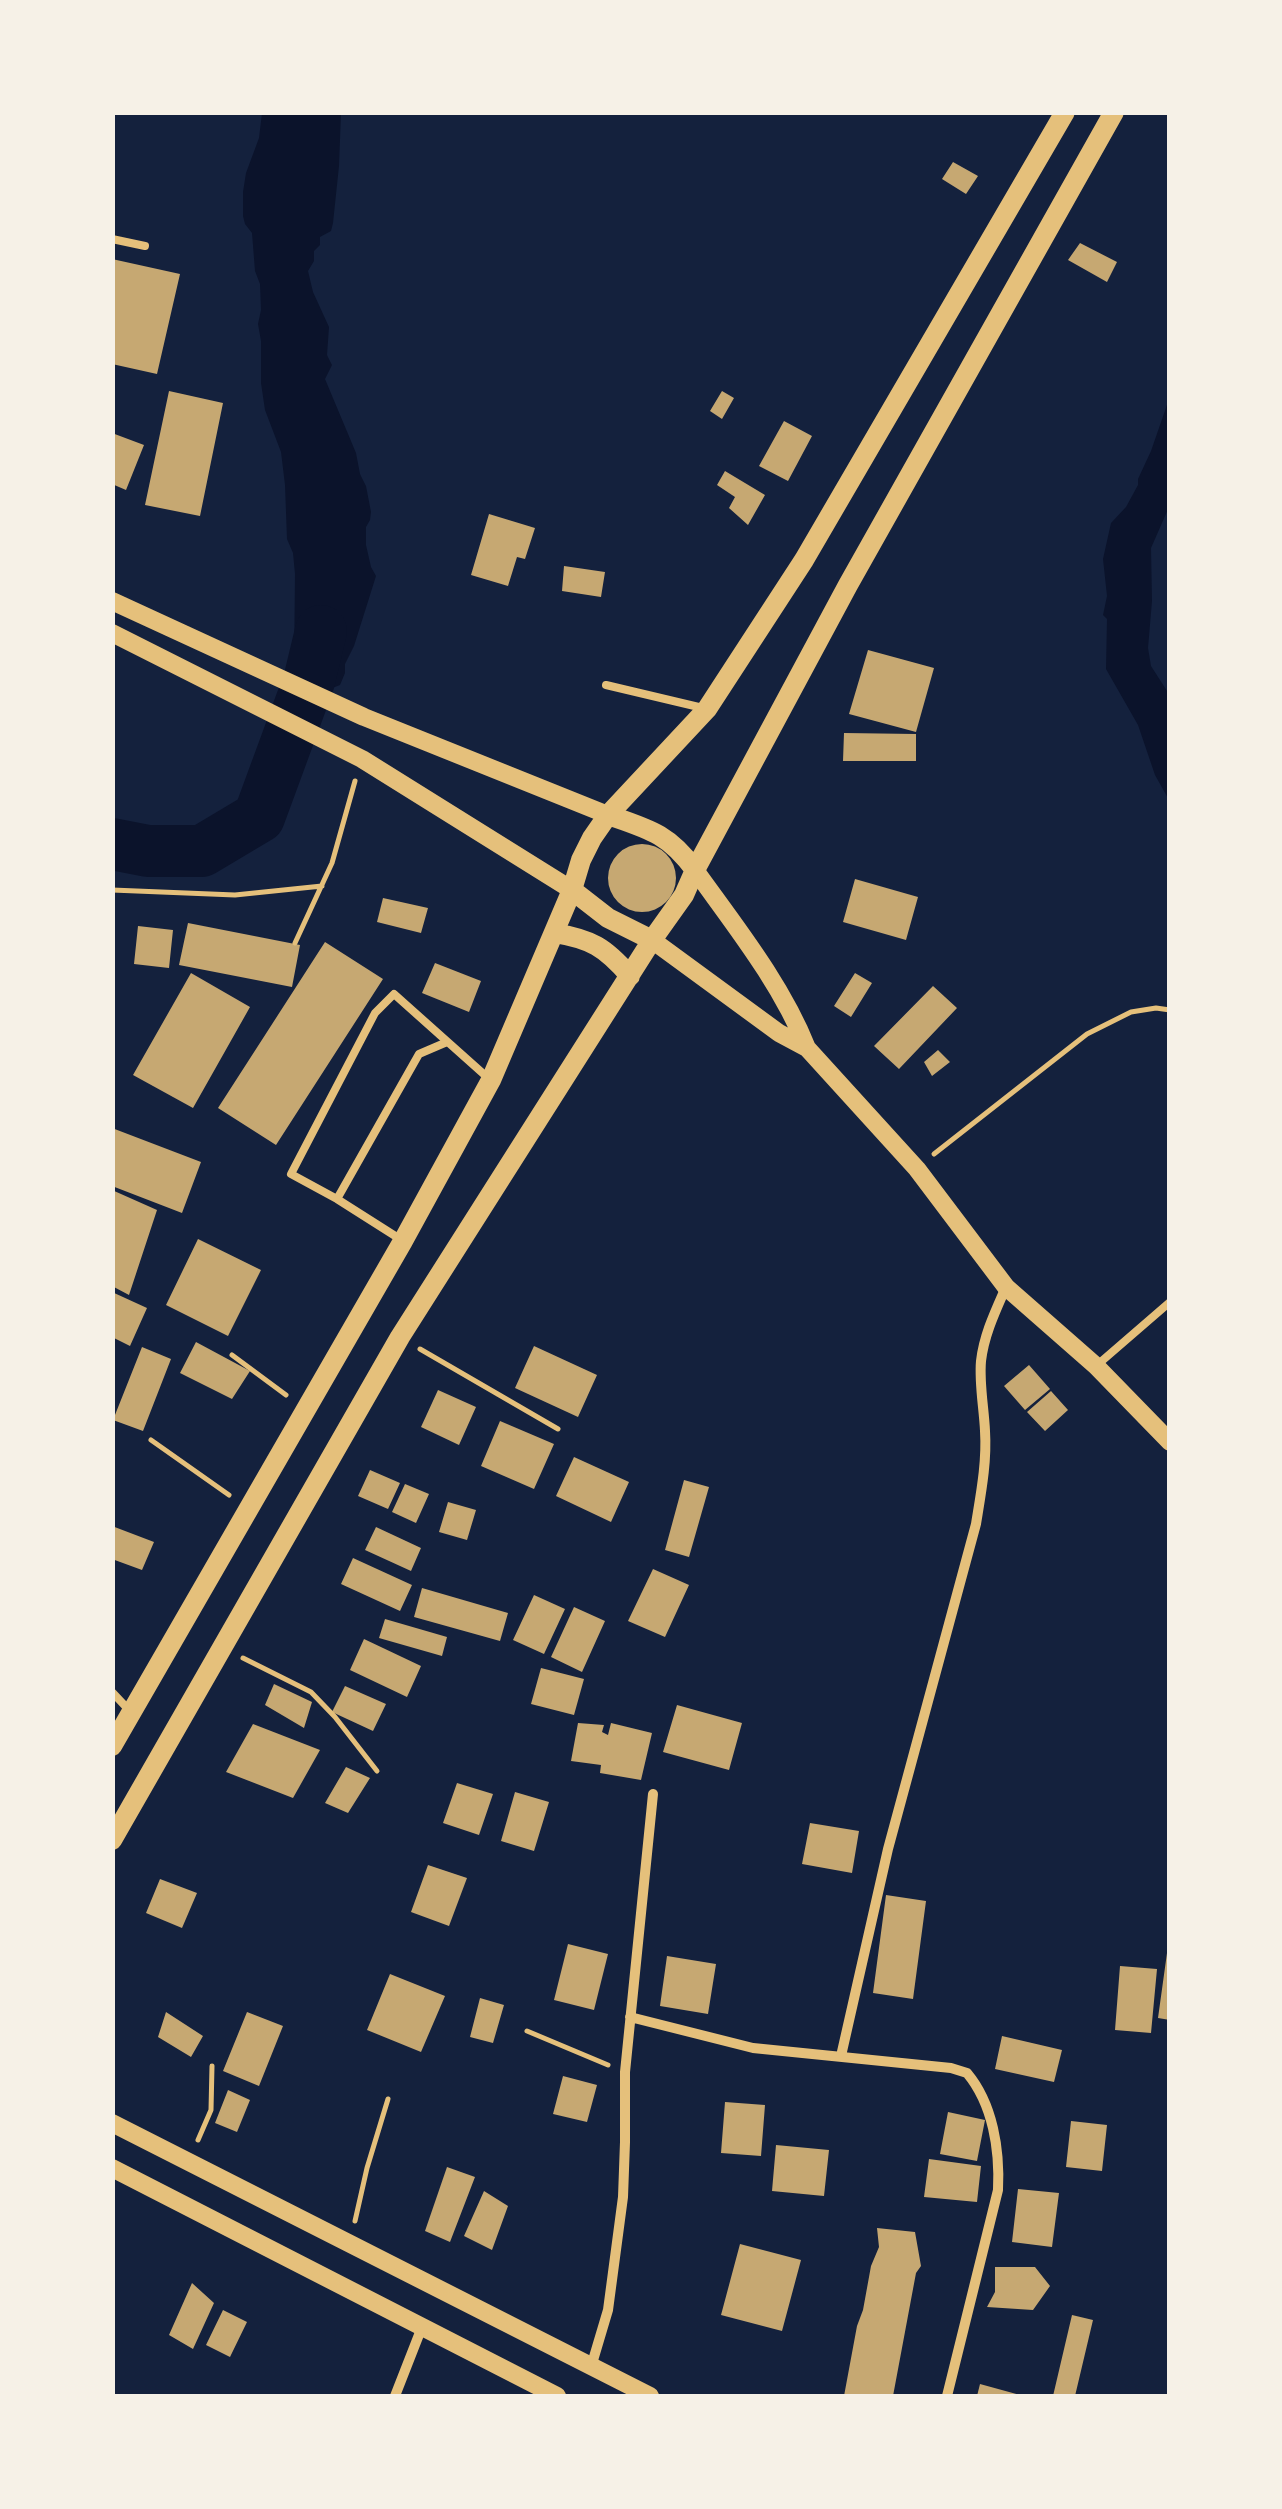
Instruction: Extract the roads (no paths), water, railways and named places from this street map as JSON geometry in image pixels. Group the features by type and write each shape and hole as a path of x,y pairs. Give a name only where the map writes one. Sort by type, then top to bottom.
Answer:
{"main road":[{"path":"112,1746 403,1241 491,1080 572,890 581,860 608,815 708,709 804,560 1065,112"},
{"path":"112,1840 400,1337 670,917 848,586 1114,112"},
{"path":"608,815 670,841 695,870"},
{"path":"572,890 608,918 652,940"},
{"path":"554,933 580,937 610,953 630,976"}],"street":[{"path":"112,601 364,717 608,815"},
{"path":"112,632 353,755 572,890"},
{"path":"695,870 795,1018 807,1048"},
{"path":"652,940 779,1033 807,1048 917,1170 1006,1288 1096,1366 1170,1442"},
{"path":"841,2056 888,1849 976,1524 984,1476 982,1360 989,1325 1006,1288"},
{"path":"592,2367 608,2310 615,2263 624,2172 625,2072 653,1794"},
{"path":"630,2018 753,2048 951,2068 967,2073 983,2097 990,2119 999,2163 998,2190 947,2396"},
{"path":"112,2123 650,2396"},
{"path":"112,2168 557,2396"},
{"path":"395,2396 422,2326"}],"lane":[{"path":"112,239 145,246"},
{"path":"606,685 708,709"},
{"path":"403,1241 337,1198 291,1174 375,1013 394,994 491,1080"},
{"path":"337,1198 419,1054 447,1042"},
{"path":"1096,1366 1170,1302"},
{"path":"112,1692 132,1713"}],"water":[{"path":"262,113 341,113 333,223 331,231 320,237 308,271 329,327 327,355 332,365 325,379 366,486 371,512 366,545 376,576 340,685 327,690 294,671 293,553 287,539 281,452 265,410 261,383 260,284 252,233 243,216 243,192"},
{"path":"1169,399 1169,507 1151,548 1148,648 1151,666 1169,694 1169,800 1155,775 1138,725 1106,669 1103,559 1111,523 1138,485"}],"waterway":[{"path":"112,844 148,851 202,851 259,817 309,681 321,631"}]}
